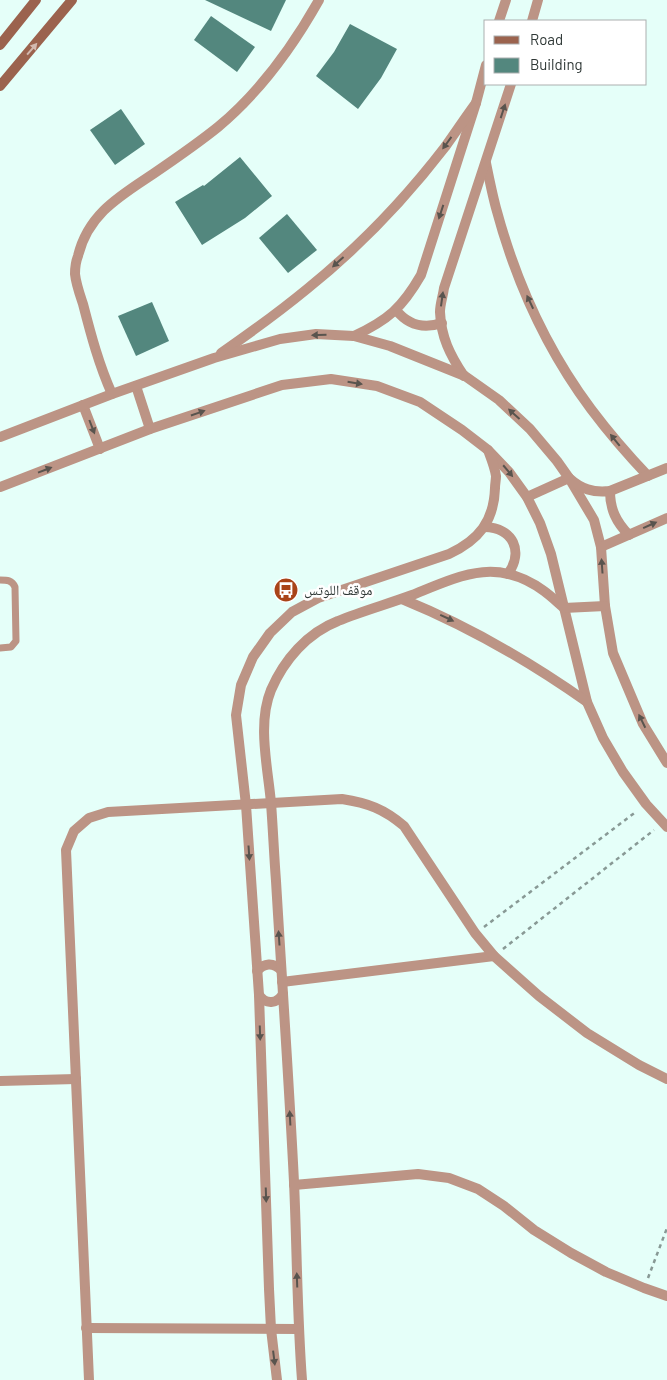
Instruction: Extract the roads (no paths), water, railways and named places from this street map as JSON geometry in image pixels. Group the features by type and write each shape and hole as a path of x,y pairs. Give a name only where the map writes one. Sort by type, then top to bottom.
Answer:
{"street":[{"path":"0,45 36,0"},
{"path":"0,86 72,0"},
{"path":"112,394 103,374 75,275 83,239 92,222 119,197 184,153 218,127 249,97 278,65 302,30 319,0"},
{"path":"499,20 506,0"},
{"path":"532,20 538,0"},
{"path":"354,336 375,326 396,310 409,295 421,275 484,73"},
{"path":"465,376 451,357 443,335 440,311 444,288 512,85"},
{"path":"214,358 270,319 308,288 380,222 444,147 476,103"},
{"path":"486,163 508,250 544,332 590,408 648,476"},
{"path":"396,310 413,324 428,326 442,323"},
{"path":"0,437 112,394 214,358 280,340 316,334 354,336 390,346 465,376 499,400 530,429 569,478 594,520 601,548 605,606 613,653 643,724 667,763"},
{"path":"0,487 150,430 282,384 330,379 377,386 420,402 488,450 509,472 527,497 540,523 551,554 588,702 603,738 623,772 646,804 665,825"},
{"path":"136,386 150,430"},
{"path":"83,405 100,449"},
{"path":"277,1380 271,1329 257,971 246,805 236,715 241,685 252,657 270,633 292,612 318,598 449,554 475,538 485,527 495,503 496,476 488,450"},
{"path":"569,478 586,490 602,492 610,491 667,468"},
{"path":"527,497 569,478"},
{"path":"610,491 614,515 629,535"},
{"path":"601,548 667,518"},
{"path":"485,527 503,531 511,538 516,556 514,566 508,574"},
{"path":"302,1380 298,1329 294,1185 283,994 271,802 264,725 270,692 285,663 308,639 336,622 402,599 456,577 490,572 508,574 527,580 564,608 605,606"},
{"path":"402,599 434,612 498,644 588,702"},
{"path":"88,1380 66,850 74,831 89,818 108,812 342,799 359,801 376,807 391,815 404,826 475,933 494,956 539,996 587,1033 667,1079"},
{"path":"282,982 494,956"},
{"path":"257,971 266,964 272,964 281,970"},
{"path":"258,995 271,1003 276,1002 283,994"},
{"path":"0,1081 76,1079"},
{"path":"294,1185 418,1174 449,1178 478,1189 504,1206 534,1230 606,1272 667,1296"},
{"path":"86,1328 298,1329"}],"lane":[{"path":"0,580 11,581 15,587 16,641 11,647 0,648"}],"place":[{"name":"موقف اللوتس","path":"286,590"}]}
